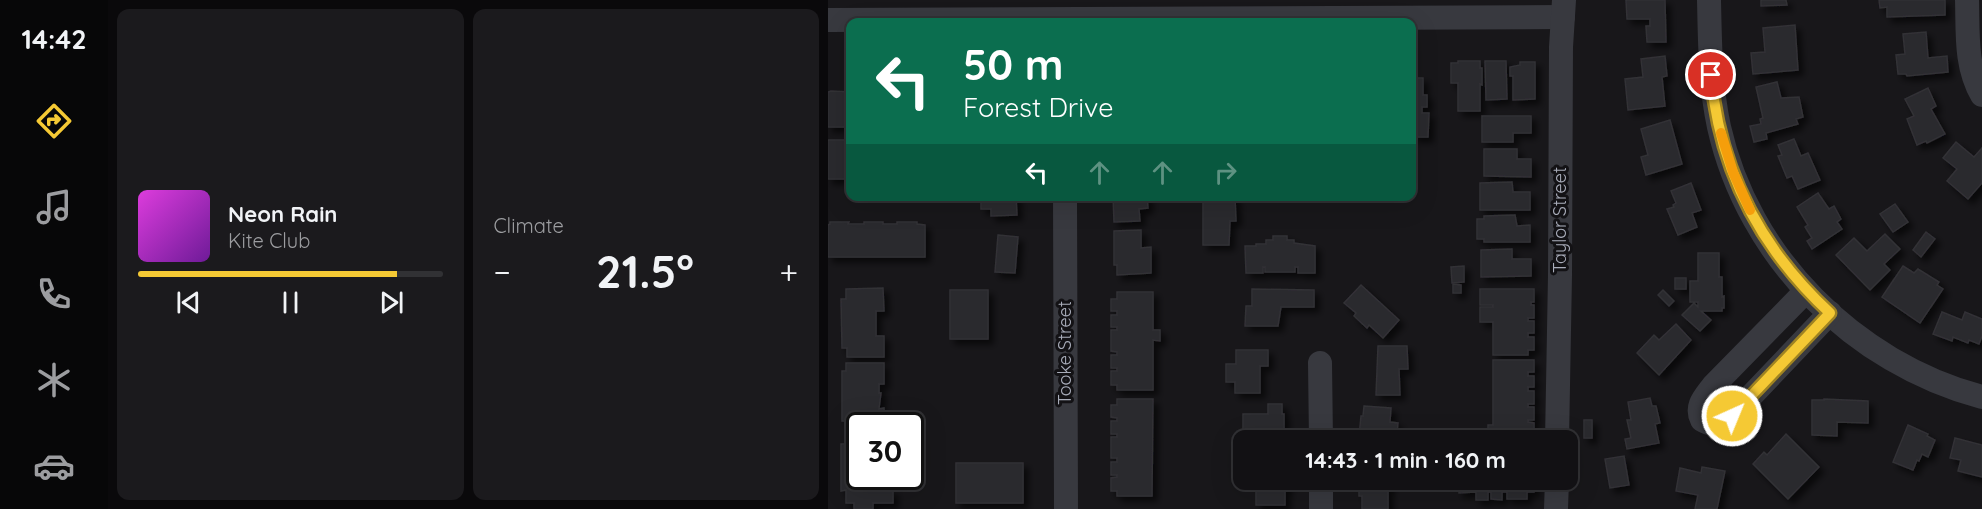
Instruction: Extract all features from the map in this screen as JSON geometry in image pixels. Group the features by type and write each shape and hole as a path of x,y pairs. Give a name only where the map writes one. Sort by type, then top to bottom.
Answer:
{"street":[{"path":"1709,0 1712,89 1719,128 1728,158 1751,212 1770,247 1806,291 1865,343 1907,368 1944,385 1982,397"},
{"path":"1967,0 1969,60 1982,95"},
{"path":"846,18 920,10 1065,14 1301,9 1563,9"},
{"name":"Taylor Street","path":"1557,430 1560,47 1563,9"},
{"path":"828,20 846,18"},
{"name":"Tooke Street","path":"1065,201 1066,509"},
{"path":"1806,291 1713,386 1699,408 1702,420 1716,424 1725,422 1830,313"},
{"path":"1320,363 1321,430"},
{"path":"1321,490 1321,509"},
{"path":"1556,509 1557,490"}],"building":[{"path":"1626,0 1665,0 1666,42 1647,42 1646,26 1650,26 1650,19 1627,19"},
{"path":"1761,0 1786,0 1787,5 1761,6"},
{"path":"1879,0 1945,0 1945,15 1887,17 1887,7 1880,8"},
{"path":"1795,25 1798,70 1753,74 1751,53 1765,52 1763,28"},
{"path":"1926,32 1928,58 1947,56 1948,72 1907,76 1898,74 1896,55 1905,54 1903,34"},
{"path":"1665,56 1667,76 1662,77 1665,106 1628,110 1625,79 1643,77 1641,59"},
{"path":"1458,61 1480,61 1482,85 1480,84 1480,111 1458,111 1458,83 1451,83 1451,63 1458,63"},
{"path":"1485,61 1506,61 1507,99 1486,100"},
{"path":"1520,62 1535,62 1535,99 1513,100 1513,76 1510,76 1510,67 1520,65"},
{"path":"1416,78 1423,78 1423,95 1427,95 1427,107 1422,107 1422,113 1429,113 1428,137 1416,137"},
{"path":"1777,82 1781,98 1799,97 1803,117 1796,119 1798,124 1766,133 1767,139 1754,142 1750,126 1761,124 1760,119 1763,118 1756,87"},
{"path":"1928,88 1936,106 1931,109 1945,134 1917,145 1907,119 1914,116 1905,99"},
{"path":"828,92 846,92 846,127 828,127"},
{"path":"1482,116 1531,116 1531,133 1513,133 1513,142 1482,142"},
{"path":"1670,120 1682,164 1646,175 1641,157 1648,155 1641,129"},
{"path":"1794,139 1801,156 1808,153 1820,180 1798,189 1792,176 1787,178 1778,156 1782,155 1778,145"},
{"path":"828,140 846,140 846,179 828,179"},
{"path":"1956,142 1974,157 1982,148 1982,183 1968,199 1947,181 1957,169 1943,158"},
{"path":"1484,149 1517,149 1517,159 1531,159 1531,177 1484,176"},
{"path":"1512,182 1513,192 1530,192 1530,210 1480,210 1480,183"},
{"path":"1691,183 1701,210 1692,213 1697,227 1678,235 1667,209 1674,207 1676,203 1671,191"},
{"path":"1818,193 1829,209 1834,206 1841,219 1837,222 1842,229 1812,249 1807,241 1812,238 1805,227 1808,225 1797,207"},
{"path":"981,201 1016,201 1017,215 991,216 991,209 981,209"},
{"path":"1113,201 1147,201 1148,208 1139,209 1140,221 1114,222"},
{"path":"1203,201 1235,201 1236,221 1230,221 1229,245 1203,245"},
{"path":"1895,204 1908,222 1893,232 1880,214"},
{"path":"1515,215 1517,226 1530,225 1530,242 1484,242 1484,239 1477,239 1477,219 1484,219 1484,216"},
{"path":"830,222 897,224 897,222 917,222 917,224 925,225 925,257 828,257 828,225"},
{"path":"1141,230 1141,248 1151,247 1151,273 1117,275 1117,265 1114,265 1114,231"},
{"path":"1926,232 1935,239 1921,257 1913,250"},
{"path":"1885,234 1900,249 1884,264 1890,270 1870,290 1836,255 1854,238 1867,251"},
{"path":"998,235 1018,237 1015,273 995,272"},
{"path":"1273,236 1287,236 1287,240 1294,240 1294,243 1315,246 1315,273 1298,273 1298,267 1295,267 1295,272 1265,272 1265,267 1263,267 1263,273 1246,273 1245,246 1266,244 1266,240 1273,240"},
{"path":"1512,249 1512,259 1531,259 1531,276 1481,277 1481,250"},
{"path":"1698,253 1719,253 1719,277 1722,277 1722,297 1724,296 1722,311 1701,311 1711,320 1700,331 1682,315 1694,303 1698,307 1698,302 1690,302 1690,281 1698,281"},
{"path":"1464,266 1464,282 1452,283 1451,267"},
{"path":"1903,266 1914,273 1918,269 1939,282 1937,285 1943,289 1920,323 1882,297"},
{"path":"1675,278 1686,278 1686,289 1675,289"},
{"path":"1453,284 1461,285 1461,293 1453,293"},
{"path":"1361,285 1399,320 1383,338 1369,325 1367,328 1354,316 1356,313 1344,303"},
{"path":"883,288 884,311 876,311 876,336 884,336 884,357 847,357 847,348 842,348 841,299 846,299 846,289"},
{"path":"1252,289 1314,290 1314,307 1281,307 1278,326 1245,326 1246,306 1252,306"},
{"path":"1480,289 1534,289 1534,302 1531,302 1531,305 1534,305 1534,318 1528,318 1528,321 1534,321 1534,333 1528,333 1528,337 1534,337 1534,350 1528,350 1528,355 1493,355 1493,322 1480,322 1480,307 1493,307 1493,305 1480,305"},
{"path":"950,290 988,290 988,339 950,339"},
{"path":"1663,290 1674,301 1669,306 1658,295"},
{"path":"1117,292 1153,292 1153,330 1160,330 1160,341 1153,340 1153,390 1117,390 1117,385 1111,385 1111,371 1117,371 1117,368 1111,368 1111,355 1117,355 1117,352 1111,351 1111,330 1117,330 1117,327 1111,327 1111,315 1117,315 1117,311 1111,311 1111,299 1117,299"},
{"path":"1942,312 1962,320 1965,312 1982,319 1982,336 1979,344 1969,340 1968,343 1953,337 1952,341 1933,334"},
{"path":"1676,324 1691,340 1659,375 1637,353 1654,335 1659,340"},
{"path":"1378,346 1407,346 1408,369 1399,369 1400,395 1376,395"},
{"path":"1236,350 1268,350 1268,366 1260,366 1260,393 1235,393 1235,382 1226,382 1226,364 1236,364"},
{"path":"1493,360 1534,360 1534,372 1528,372 1528,376 1534,376 1534,387 1528,387 1528,391 1534,391 1534,404 1528,404 1528,407 1534,407 1534,420 1528,420 1528,422 1534,423 1534,430 1488,430 1488,425 1493,425"},
{"path":"846,363 884,363 884,384 879,384 879,393 881,393 879,409 884,408 884,412 846,412 846,421 842,421 842,371 846,371"},
{"path":"1650,398 1652,406 1656,406 1660,423 1655,424 1659,443 1627,449 1625,439 1631,438 1627,420 1631,420 1628,402"},
{"path":"1117,399 1153,399 1152,496 1117,496 1117,491 1111,491 1111,478 1117,475 1111,475 1111,462 1117,462 1117,458 1111,458 1111,437 1117,437 1117,434 1111,434 1111,421 1117,421 1117,418 1111,417 1111,405 1117,405"},
{"path":"1812,400 1868,401 1868,423 1837,422 1837,436 1812,435"},
{"path":"1268,404 1282,404 1284,430 1243,430 1243,414 1268,414"},
{"path":"1364,406 1391,408 1390,422 1398,423 1397,430 1360,430 1361,416 1363,416"},
{"path":"1584,420 1592,420 1592,438 1584,438"},
{"path":"1908,425 1928,434 1927,436 1935,440 1928,457 1922,454 1913,470 1893,462"},
{"path":"1786,434 1819,467 1788,499 1753,464 1764,452 1767,455"},
{"path":"1955,438 1982,445 1982,477 1958,471 1961,460 1950,458"},
{"path":"841,444 846,444 846,490 841,491"},
{"path":"1624,456 1629,485 1610,488 1605,459"},
{"path":"956,463 1023,463 1023,503 956,503"},
{"path":"1702,467 1725,471 1717,509 1695,509 1698,495 1676,491 1680,468 1701,473"},
{"path":"846,490 893,491 893,503 873,503 873,509 854,509 854,503 846,503"},
{"path":"1256,490 1285,490 1285,505 1256,505"},
{"path":"1359,490 1388,490 1388,509 1362,509 1362,496 1359,496"},
{"path":"1459,490 1534,490 1534,492 1527,492 1527,499 1507,499 1507,492 1502,492 1502,500 1491,499 1491,492 1488,492 1488,500 1476,500 1476,492 1459,493"}],"slow traffic":[{"path":"1721,133 1733,172 1750,210"}],"route":[{"path":"1711,75 1719,128 1739,187 1751,212 1770,247 1806,291 1830,313 1732,416"}]}
